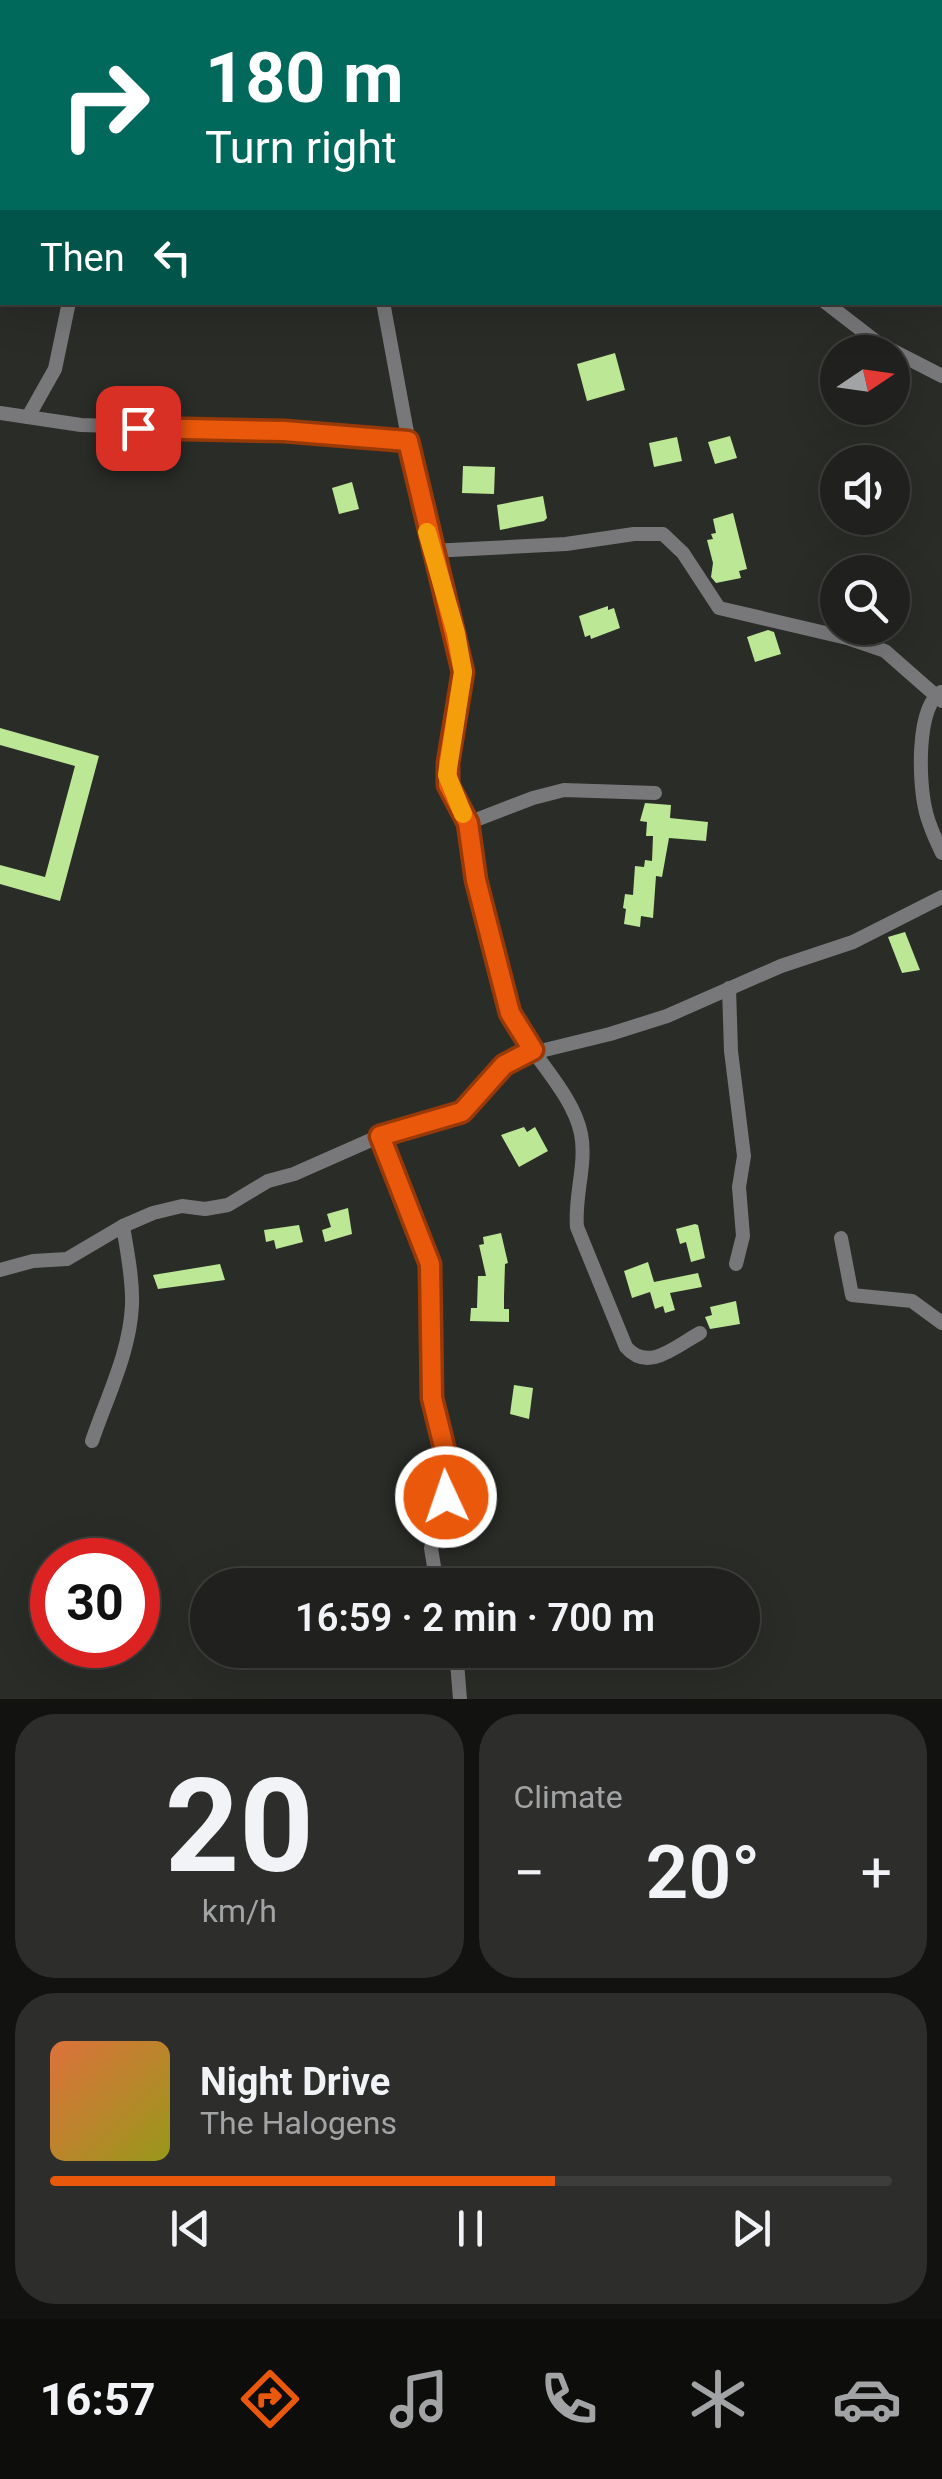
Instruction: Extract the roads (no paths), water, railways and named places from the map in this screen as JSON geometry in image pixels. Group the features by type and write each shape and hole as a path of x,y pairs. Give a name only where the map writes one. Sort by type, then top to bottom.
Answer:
{"street":[{"path":"28,417 55,368 68,305"},
{"path":"385,305 408,441 463,672 447,775 468,823 479,894 510,1013 579,1126 583,1150 575,1208 577,1228 626,1348 640,1360 651,1360 700,1333"},
{"path":"828,305 878,343 942,376"},
{"path":"0,413 100,426 284,431 408,441"},
{"path":"432,551 663,534 683,554 719,608 847,638 885,651 940,696 923,734 923,796 928,822 942,853"},
{"path":"468,823 564,790 655,793"},
{"path":"0,1270 34,1261 67,1259 140,1218 182,1206 204,1209 228,1205 268,1182 380,1136 462,1112 504,1065 533,1050 667,1016 781,966 853,942 942,898"},
{"path":"729,988 744,1156 739,1188 744,1236 736,1264"},
{"path":"380,1136 424,1245 432,1280 432,1398 450,1471 432,1548 435,1568"},
{"path":"92,1441 129,1330 132,1302 124,1226"},
{"path":"841,1238 852,1295 912,1301 942,1322"},
{"path":"457,1668 460,1699"}]}
